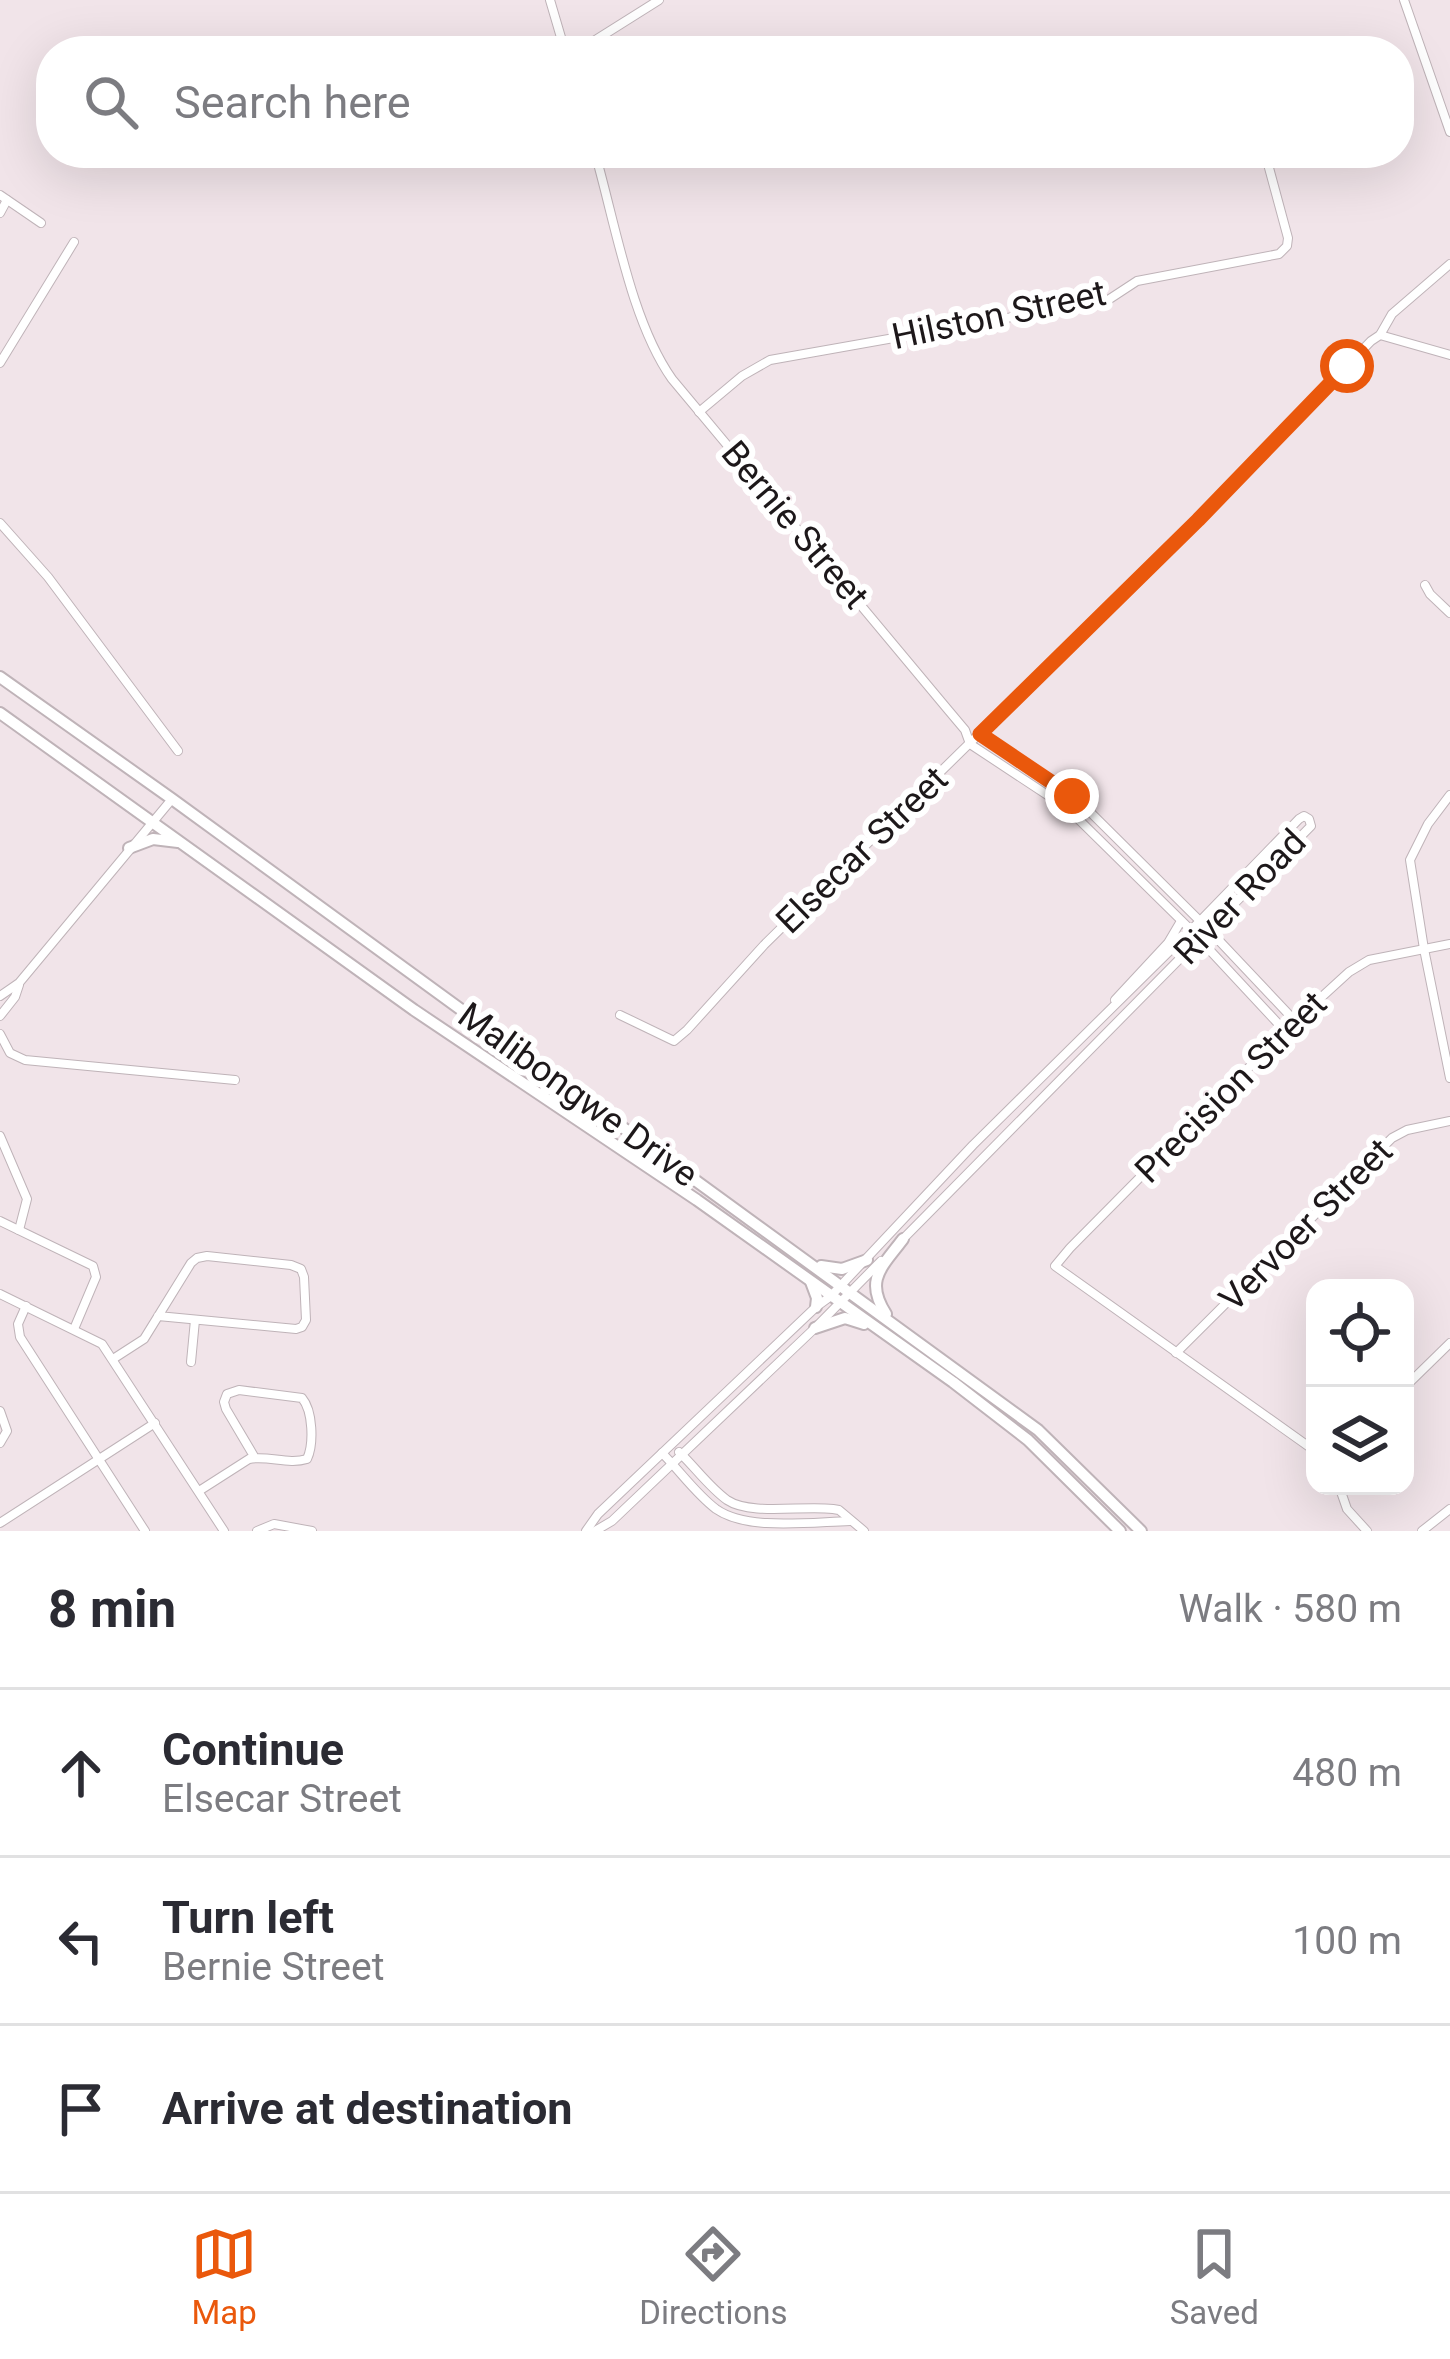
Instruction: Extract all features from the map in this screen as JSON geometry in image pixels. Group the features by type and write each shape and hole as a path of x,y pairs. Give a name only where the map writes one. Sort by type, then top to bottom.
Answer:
{"main road":[{"name":"Malibongwe Drive","path":"0,677 846,1288 887,1327 1028,1440 1120,1531"},
{"name":"Malibongwe Drive","path":"0,713 414,1010 835,1299 887,1327 1038,1430 1142,1531"},
{"path":"129,848 153,839 181,842"},
{"path":"887,1327 875,1295 876,1279 903,1239"},
{"path":"812,1264 839,1270 867,1260"},
{"path":"811,1282 816,1307"},
{"path":"815,1328 845,1318 887,1327"}],"street":[{"path":"550,0 561,36"},
{"path":"602,36 659,0"},
{"path":"1404,0 1450,132"},
{"name":"Bernie Street","path":"599,168 640,311 666,371 964,730 970,744"},
{"name":"Hilston Street","path":"699,412 742,376 770,360 1108,300 1138,280 1279,254 1287,246 1287,231 1268,168"},
{"path":"0,213 4,198 41,223"},
{"path":"0,363 74,242"},
{"name":"Elsecar Street","path":"620,1015 674,1041 764,945 1198,520 1379,335 1392,314 1450,264"},
{"path":"1379,335 1450,355"},
{"path":"0,524 48,577 178,752"},
{"path":"1425,585 1450,613"},
{"path":"964,730 980,734 1079,801 1295,1021"},
{"path":"970,744 1067,808 1285,1031"},
{"path":"1450,795 1410,860 1450,1078"},
{"path":"0,996 19,983 172,799"},
{"name":"River Road","path":"590,1531 611,1521 815,1328 835,1299 903,1239 1210,931 1311,826 1309,819 1299,819 974,1145 846,1288"},
{"path":"1108,1011 1173,937 1180,921"},
{"name":"Precision Street","path":"1176,1353 1055,1266 1061,1256 1295,1021 1358,965 1450,944"},
{"path":"1182,958 1215,956"},
{"path":"0,1016 19,983"},
{"path":"0,1034 10,1053 25,1060 235,1080"},
{"name":"Vervoer Street","path":"1176,1353 1392,1138 1450,1121"},
{"path":"0,1136 27,1202 19,1230"},
{"path":"4,1175 14,1171"},
{"path":"0,1222 87,1261 95,1269 74,1329"},
{"path":"113,1359 144,1339 158,1316 196,1258 291,1264 303,1271 306,1319 302,1327 292,1330 158,1316"},
{"path":"0,1294 98,1340 224,1531"},
{"name":"River Road","path":"590,1531 598,1514 670,1445 816,1307 835,1299"},
{"path":"26,1306 18,1334 145,1531"},
{"path":"191,1362 195,1320"},
{"path":"1406,1387 1450,1343"},
{"path":"1176,1353 1306,1445"},
{"path":"199,1491 255,1457 299,1461 309,1456 309,1408 302,1398 239,1390 227,1394 226,1409 255,1457"},
{"path":"0,1411 7,1431 0,1443"},
{"path":"0,1523 155,1423"},
{"path":"670,1445 734,1504 825,1507 839,1510 864,1531"},
{"path":"662,1453 716,1509 739,1521 851,1521"},
{"path":"1342,1495 1347,1509 1366,1531"},
{"path":"1422,1531 1450,1508"},
{"path":"257,1531 274,1524 312,1531"}],"route":[{"path":"1072,796 980,734 1347,366"}]}
